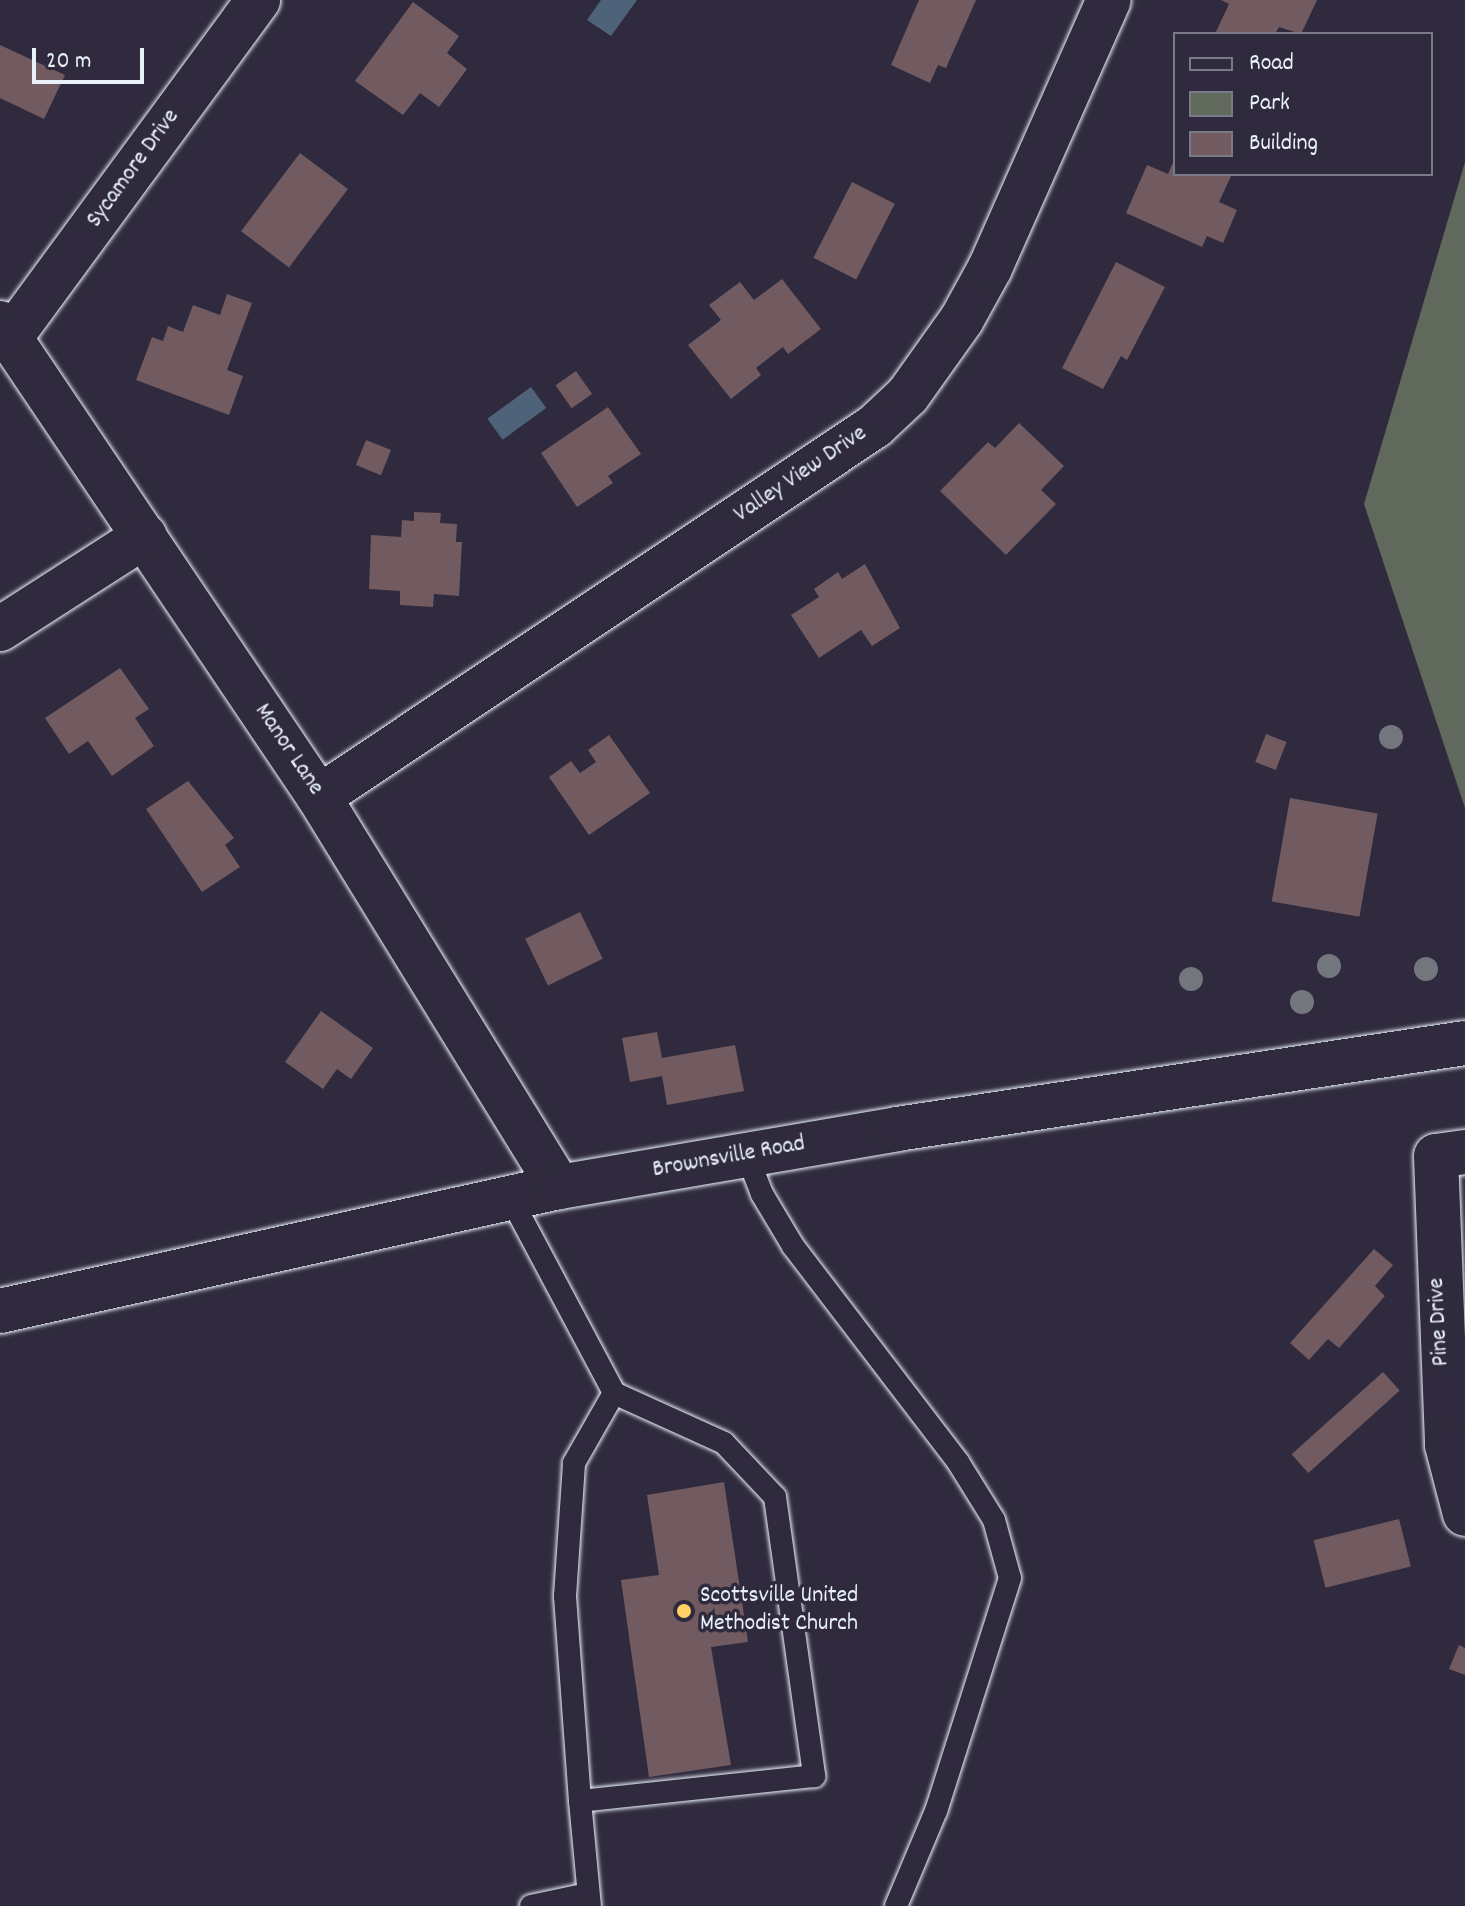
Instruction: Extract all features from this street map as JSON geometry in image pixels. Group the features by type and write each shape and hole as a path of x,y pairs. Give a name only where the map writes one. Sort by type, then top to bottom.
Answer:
{"street":[{"name":"Sycamore Drive","path":"5,331 258,0"},
{"name":"Valley View Drive","path":"319,797 875,426 908,395 962,319 990,268 1109,0"},
{"name":"Manor Lane","path":"5,331 319,797 559,1187"},
{"path":"0,629 145,536"},
{"name":"Brownsville Road","path":"0,1311 559,1187 1465,1043"},
{"name":"Pine Drive","path":"1465,1152 1436,1156 1447,1445 1465,1514"}],"lane":[{"path":"747,1155 762,1194 793,1246 958,1462 994,1520 1010,1578 936,1811 896,1906"},
{"path":"510,1197 614,1393 724,1443 775,1497 814,1776 580,1801"},
{"path":"531,1906 589,1900 565,1596 574,1463 614,1393"}],"green space":[{"path":"1465,162 1465,808 1364,504"}],"water":[{"path":"601,0 637,0 611,36 587,20"},
{"path":"531,387 546,408 503,440 487,419"}],"building":[{"path":"919,0 976,0 946,68 938,65 930,83 891,65"},
{"path":"1221,0 1317,0 1302,32 1279,27 1276,32 1216,32 1229,4"},
{"path":"413,2 459,36 447,53 467,69 439,107 420,93 403,115 355,81"},
{"path":"0,45 65,75 44,119 0,98"},
{"path":"300,153 348,189 289,267 241,231"},
{"path":"1173,163 1173,176 1231,176 1219,202 1237,210 1223,243 1207,236 1202,247 1126,213 1147,165 1168,174"},
{"path":"852,182 895,204 856,280 813,258"},
{"path":"1116,262 1165,287 1127,360 1121,356 1103,389 1062,368"},
{"path":"782,279 821,329 788,354 783,347 756,368 761,375 731,399 688,345 721,320 709,305 740,282 754,300"},
{"path":"227,294 252,303 227,370 243,376 229,415 136,380 152,337 163,341 168,326 183,332 193,305 220,315"},
{"path":"576,371 592,394 572,408 556,385"},
{"path":"608,407 641,454 608,476 613,483 577,507 541,453"},
{"path":"1019,423 1064,466 1041,490 1056,504 1006,555 940,491 988,442 995,448"},
{"path":"366,440 391,450 381,475 356,465"},
{"path":"414,512 441,513 440,523 457,524 456,542 462,542 459,596 434,594 433,607 400,605 400,591 369,589 371,535 401,537 402,520 414,521"},
{"path":"865,564 900,628 872,646 861,630 819,658 791,615 819,597 814,589 838,572 842,579"},
{"path":"120,668 149,709 135,718 154,746 112,776 88,741 69,754 45,718"},
{"path":"1266,734 1287,742 1276,770 1255,762"},
{"path":"609,735 650,793 589,835 549,777 571,761 580,773 596,762 588,750"},
{"path":"188,781 234,838 225,845 240,867 202,892 146,809"},
{"path":"1290,798 1378,813 1359,917 1272,901"},
{"path":"580,912 603,959 548,985 525,939"},
{"path":"321,1011 373,1048 351,1079 337,1069 323,1089 285,1062"},
{"path":"657,1032 662,1058 735,1045 744,1091 667,1105 662,1076 630,1082 622,1038"},
{"path":"1374,1249 1393,1265 1375,1286 1385,1296 1339,1348 1328,1339 1309,1360 1290,1343"},
{"path":"1383,1372 1400,1391 1308,1473 1292,1454"},
{"name":"Scottsville United Methodist Church","path":"724,1482 748,1642 711,1647 731,1765 649,1777 621,1580 659,1575 647,1495"},
{"path":"1399,1519 1411,1567 1325,1588 1314,1540"},
{"path":"1459,1645 1465,1648 1465,1675 1449,1669"}],"place":[{"name":"Scottsville United Methodist Church","path":"684,1611"}]}
